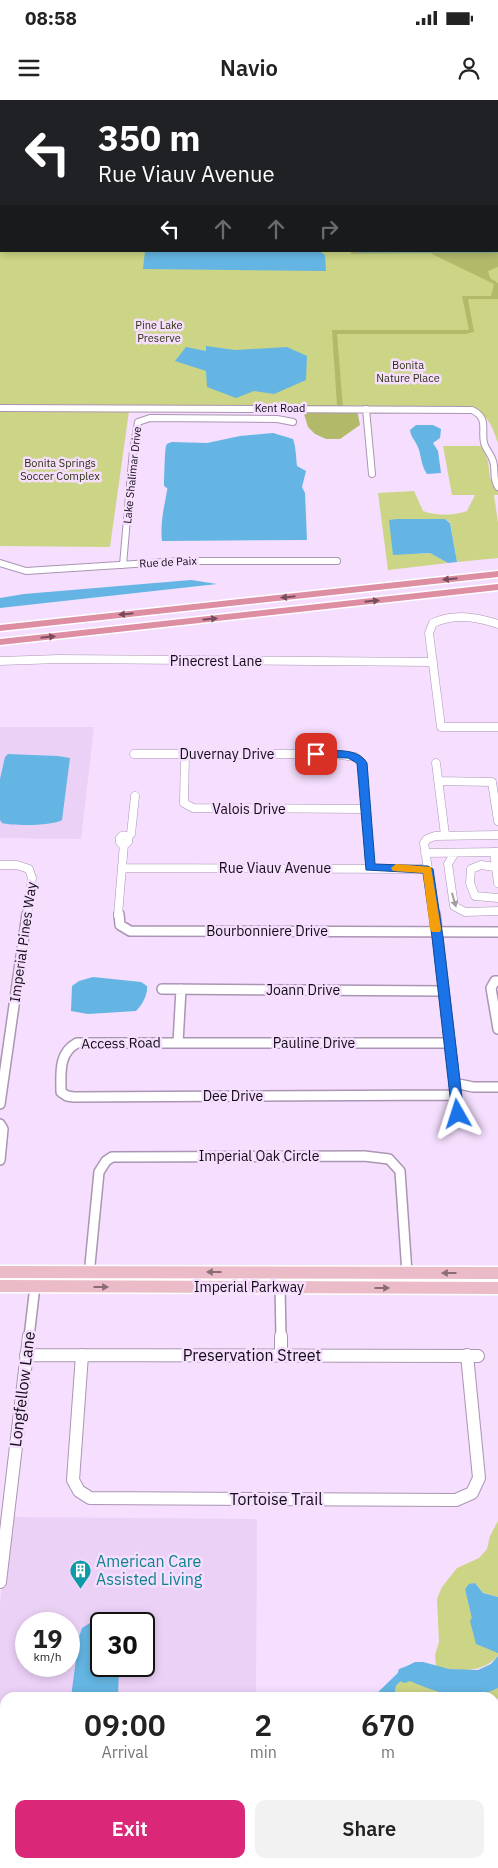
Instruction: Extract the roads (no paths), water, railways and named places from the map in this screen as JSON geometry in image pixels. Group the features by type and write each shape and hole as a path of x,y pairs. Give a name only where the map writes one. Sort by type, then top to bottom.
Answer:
{"highway":[{"path":"0,628 498,574"},
{"path":"0,642 498,587"}],"main road":[{"name":"Imperial Parkway","path":"0,1272 498,1273"},
{"path":"263,1273 280,1287 289,1282 356,1280 376,1273"},
{"name":"Imperial Parkway","path":"0,1284 35,1286 498,1288"}],"street":[{"name":"Kent Road","path":"0,408 476,410 485,425 484,443 493,461 493,477 498,487"},
{"path":"366,409 370,434 372,474"},
{"name":"Lake Shalimar Drive","path":"123,565 134,441 138,422 145,419 169,418 277,419 293,422"},
{"name":"Rue de Paix","path":"0,563 26,571 189,561 337,561"},
{"path":"498,624 478,618 442,619 432,623 429,633 441,727 498,727"},
{"name":"Pinecrest Lane","path":"0,661 433,662"},
{"name":"Duvernay Drive","path":"134,754 350,755 360,759 362,763 370,868"},
{"name":"Valois Drive","path":"185,754 184,803 193,808 365,809"},
{"path":"436,763 445,835"},
{"path":"438,781 492,782 498,821"},
{"name":"Bourbonniere Drive","path":"135,796 131,834 126,841 122,868 118,920 120,925 130,931 498,932"},
{"path":"458,1114 424,843 427,839 445,835 498,835"},
{"path":"425,853 496,852 495,867 498,882"},
{"path":"454,854 448,864 454,906 464,912 498,911"},
{"name":"Imperial Pines Way","path":"0,865 17,865 29,869 32,878 2,1077 0,1104"},
{"path":"495,867 475,866 471,869 470,883 475,896 498,898"},
{"name":"Rue Viauv Avenue","path":"122,868 428,869"},
{"path":"498,981 495,981 492,988 498,1029"},
{"name":"Joann Drive","path":"162,989 444,991"},
{"name":"Access Road","path":"70,1045 93,1042 178,1042 181,990"},
{"name":"Pauline Drive","path":"178,1042 450,1043"},
{"name":"Dee Drive","path":"70,1045 64,1053 61,1079 61,1092 67,1096 456,1095"},
{"path":"454,1083 473,1087 498,1087"},
{"path":"0,1124 3,1129 0,1156"},
{"name":"Imperial Oak Circle","path":"90,1272 99,1172 106,1160 112,1158 364,1156 391,1159 400,1171 407,1273 417,1288"},
{"name":"Imperial Parkway","path":"0,1284 16,1279 75,1279 87,1276 90,1272"},
{"name":"Longfellow Lane","path":"0,1582 35,1286"},
{"path":"280,1287 281,1355"},
{"name":"Preservation Street","path":"26,1355 472,1355"},
{"name":"Tortoise Trail","path":"82,1355 73,1480 76,1488 90,1498 456,1500 472,1494 477,1487 479,1478 472,1355"}],"water":[{"path":"145,252 320,252 325,255 326,271 143,269"},
{"path":"206,346 235,350 287,347 307,356 306,380 274,394 254,391 236,398 207,387 206,371 175,361 186,347 206,351"},
{"path":"416,425 433,425 441,429 440,438 433,443 438,451 441,473 427,474 419,449 410,432"},
{"path":"273,433 293,439 297,466 306,471 302,487 305,493 307,540 162,541 162,522 167,489 164,485 165,453 168,443 207,443 240,436"},
{"path":"445,519 450,523 457,562 448,563 430,553 393,555 389,520"},
{"path":"191,580 217,584 0,608 0,598 24,594"},
{"path":"8,754 70,758 62,820 33,825 2,823 0,820 0,779 5,757"},
{"path":"93,977 141,982 147,986 146,996 136,1011 88,1014 71,1011 72,986 79,981"},
{"path":"475,1583 483,1593 498,1597 498,1608 496,1610 498,1612 498,1641 473,1623 465,1589 469,1584"},
{"path":"90,1623 90,1677 119,1677 118,1692 72,1692 74,1677 80,1677 80,1634 82,1628"},
{"path":"498,1656 498,1676 492,1679 447,1686 432,1684 416,1677 405,1676 396,1686 395,1692 378,1692 403,1668 415,1662 423,1662 449,1669 478,1670 491,1664"}],"waterway":[{"path":"498,1606 482,1614 478,1621 482,1638 498,1645"},
{"path":"405,1675 410,1673 443,1686 465,1689 476,1688 498,1680"}],"place":[{"name":"American Care Assisted Living","path":"80,1589"}],"park label":[{"name":"Pine Lake Preserve","path":"159,331"},
{"name":"Bonita Nature Place","path":"408,371"},
{"name":"Bonita Springs Soccer Complex","path":"60,469"}]}
